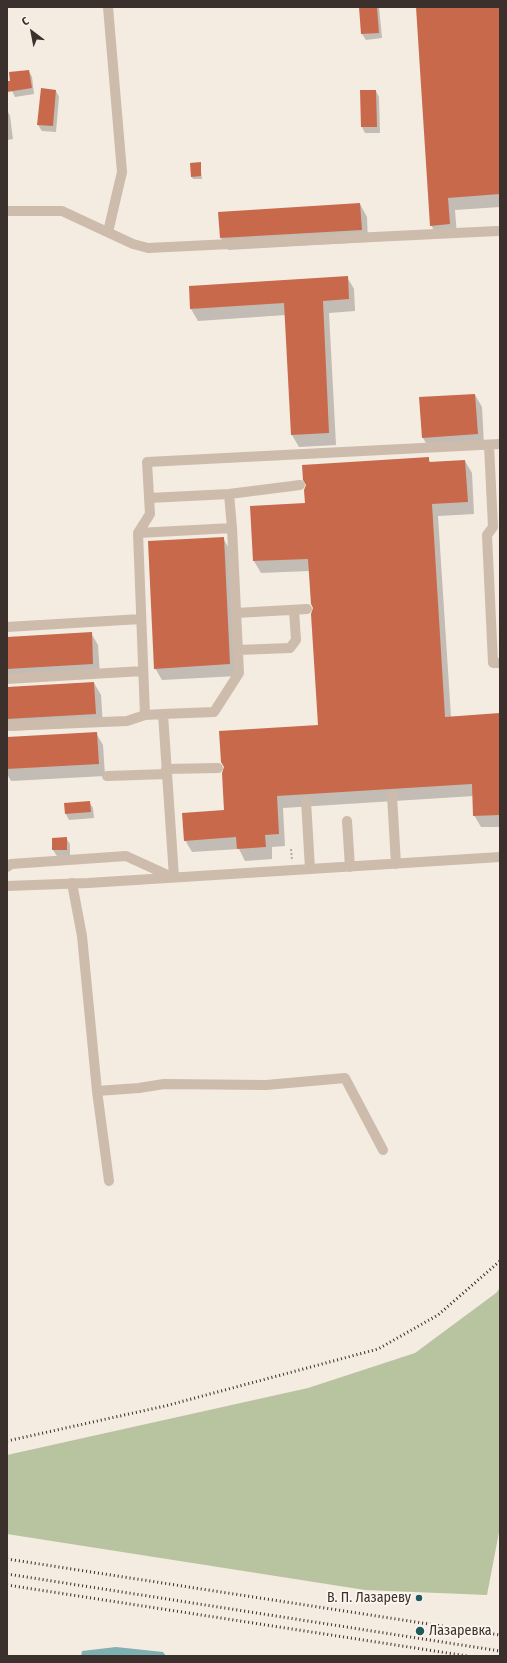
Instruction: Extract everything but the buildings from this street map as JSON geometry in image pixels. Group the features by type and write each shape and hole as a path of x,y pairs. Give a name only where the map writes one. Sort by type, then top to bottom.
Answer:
{"street":[{"path":"108,7 122,172 108,232"},
{"path":"7,211 62,211 133,244 148,248 497,232"},
{"path":"146,715 138,534 150,514 147,462 500,444"},
{"path":"490,445 493,527 487,535 493,663 500,663"},
{"path":"149,498 229,494 300,485"},
{"path":"7,726 127,721 146,715 214,712 239,673 229,494"},
{"path":"138,534 232,528"},
{"path":"236,613 307,609"},
{"path":"238,650 290,648 296,640 294,610"},
{"path":"7,627 141,619"},
{"path":"7,679 143,671"},
{"path":"163,714 174,877"},
{"path":"107,776 218,768"},
{"path":"392,796 396,864"},
{"path":"306,800 310,869"},
{"path":"347,821 350,867"},
{"path":"7,867 11,864 126,856 174,877"},
{"path":"7,886 500,857"},
{"path":"72,883 82,936 97,1091 109,1181"},
{"path":"97,1091 140,1088 164,1084 266,1085 345,1078 383,1150"}],"green space":[{"path":"500,1288 500,1527 487,1595 365,1590 7,1534 7,1455 308,1388 415,1353 496,1293"}],"water":[{"path":"116,1647 163,1652 166,1656 81,1656 82,1651"}],"railway":[{"path":"7,1441 165,1406 378,1349 438,1315 500,1261"},
{"path":"7,1559 500,1635"},
{"path":"7,1574 500,1651"},
{"path":"7,1585 467,1656"}],"place":[{"name":"В. П. Лазареву","path":"419,1598"},
{"name":"Лазаревка","path":"420,1631"}]}
